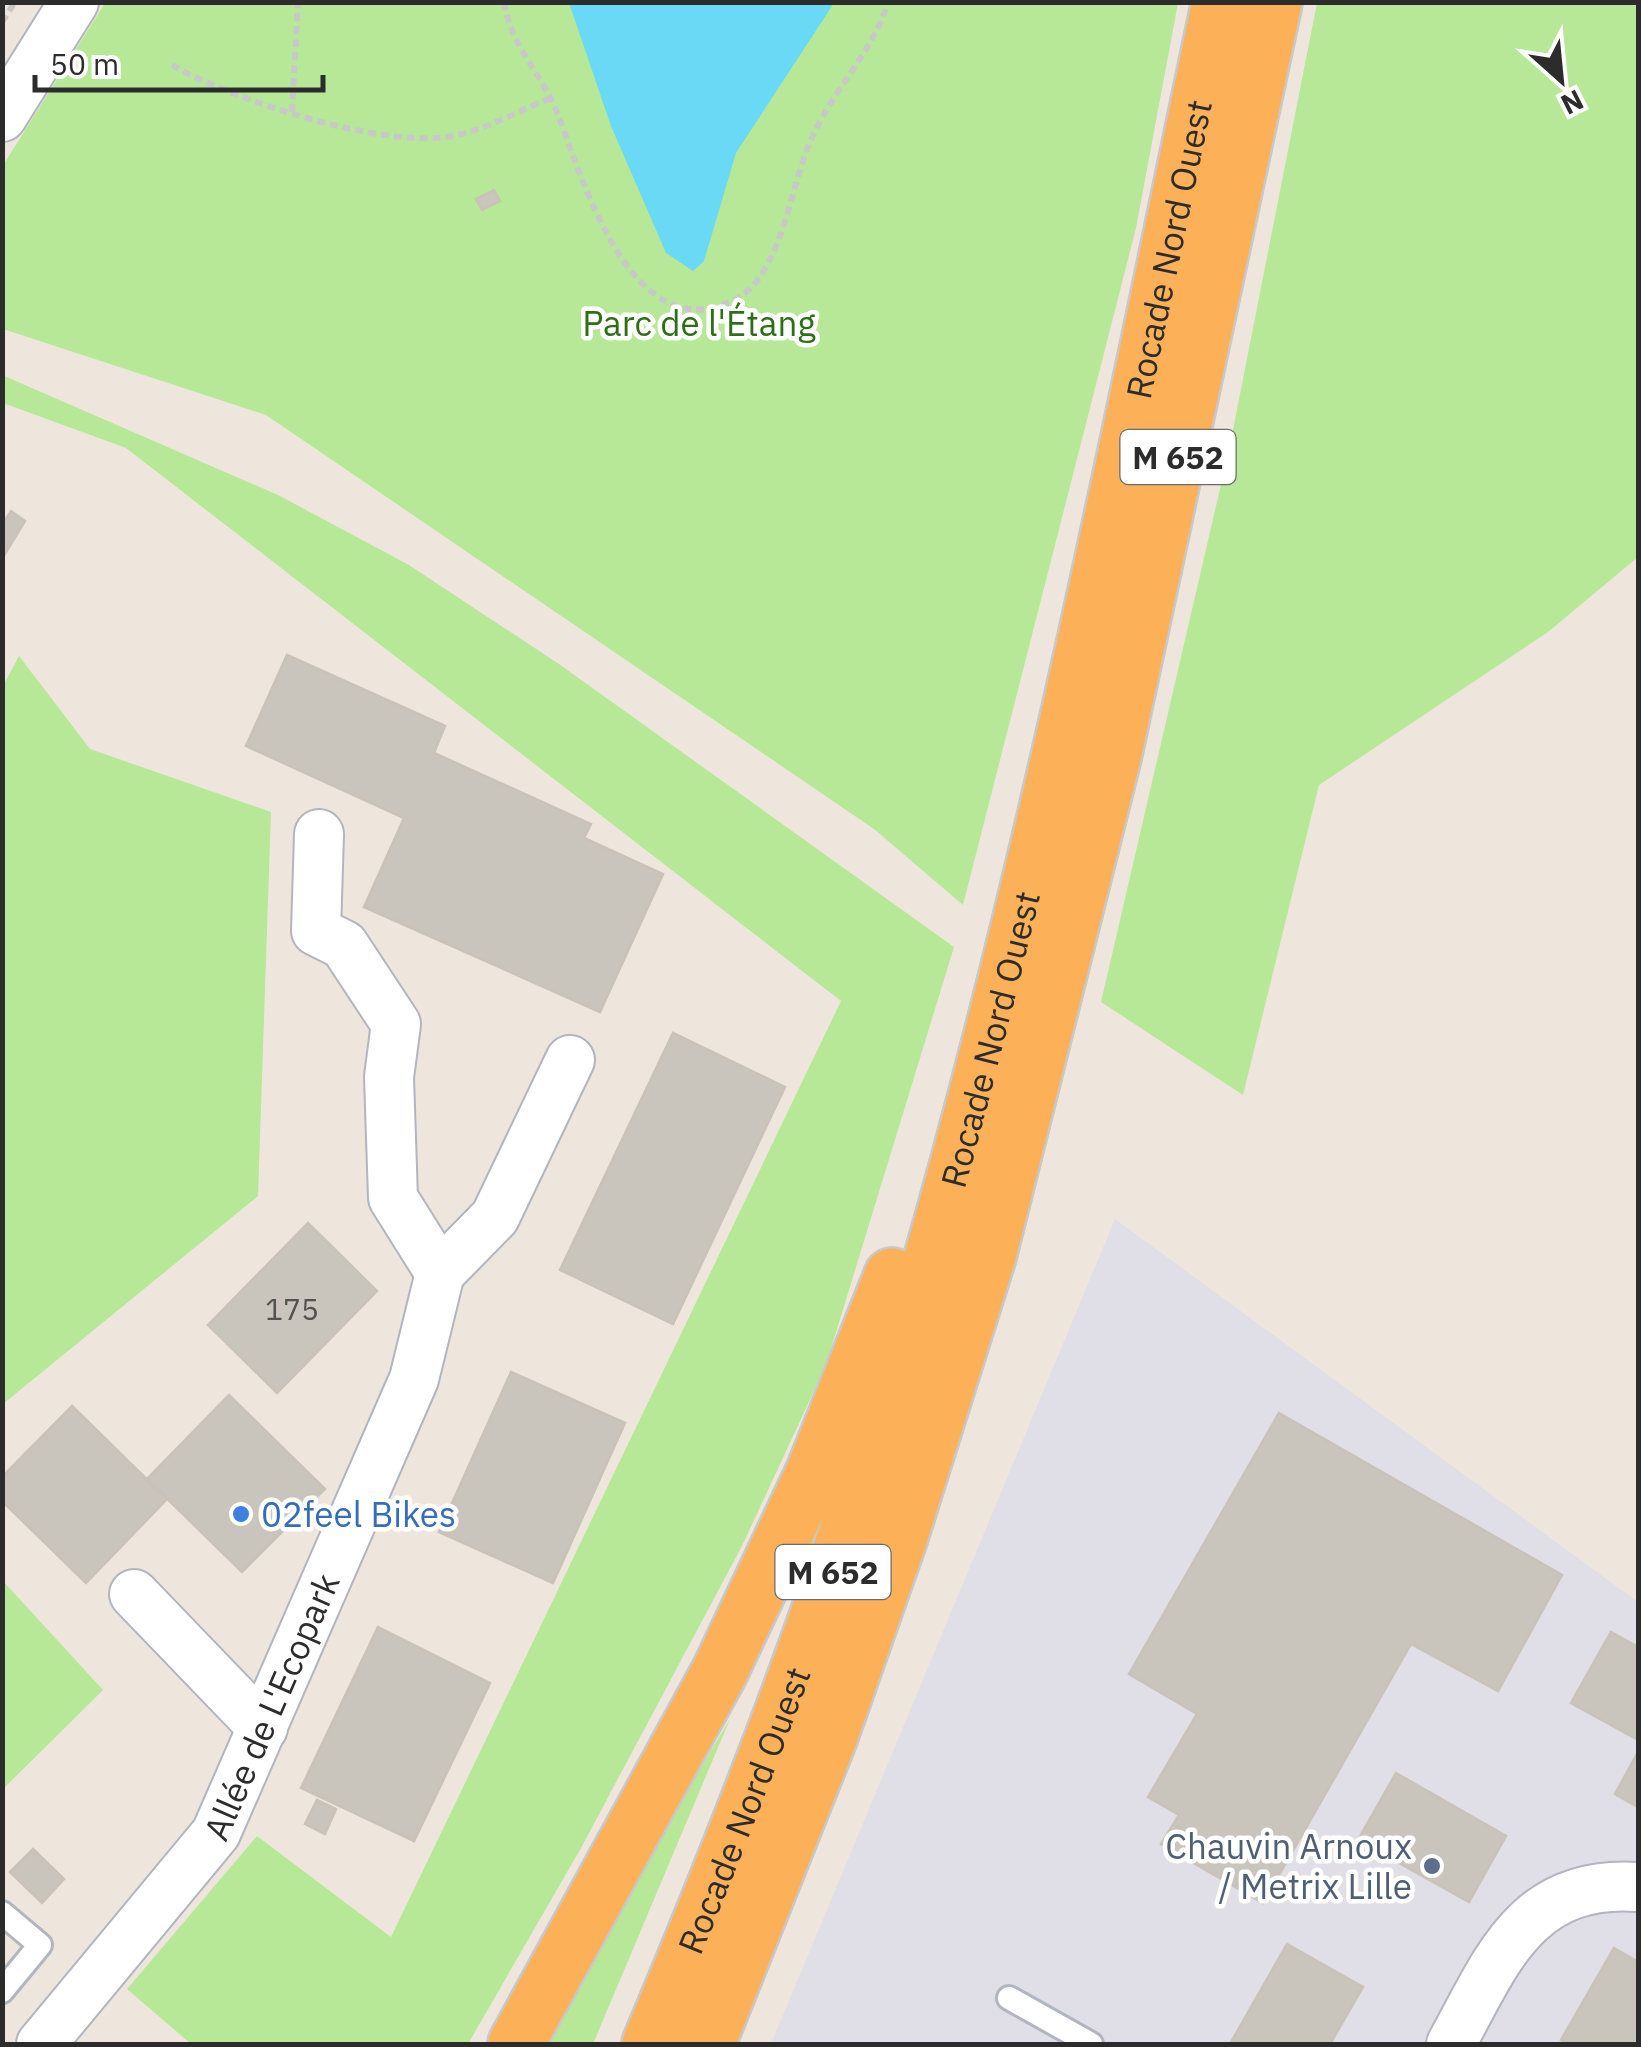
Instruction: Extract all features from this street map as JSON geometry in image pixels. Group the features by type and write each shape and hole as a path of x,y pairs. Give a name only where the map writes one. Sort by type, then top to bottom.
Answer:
{"highway":[{"name":"Rocade Nord Ouest","path":"1052,896 1108,532 1220,2"},
{"name":"Rocade Nord Ouest","path":"650,2044 714,1893 822,1606 997,1076 1052,896 1124,710 1274,2"},
{"name":"Rocade Nord Ouest","path":"707,2044 828,1738 899,1539 988,1256 997,1076"},
{"path":"516,2044 720,1671 814,1472 918,1207 997,1076"}],"street":[{"path":"2,117 74,2"},
{"path":"319,834 316,931 344,945 396,1024 390,1077 393,1198 440,1273 495,1217 570,1060"},
{"name":"Allée de L'Ecopark","path":"41,2044 216,1833 414,1379 440,1273"},
{"path":"134,1594 263,1728"},
{"path":"1451,2044 1504,1949 1530,1916 1582,1892 1638,1887"}],"lane":[{"path":"2,1913 40,1945 2,1991"},
{"path":"1009,1998 1090,2044"}],"path":[{"path":"2,22 15,2"},
{"path":"292,112 298,2"},
{"path":"504,2 516,45 551,98 595,215 624,263 657,297 699,313 738,300 756,281 770,257 816,127 882,23 888,2"},
{"path":"172,65 210,86 292,112 387,134 456,136 551,98"}],"shaded area":[{"path":"1115,1219 1638,1602 1638,2044 771,2044"}],"green space":[{"name":"Parc de l'Étang","path":"105,3 1178,3 1136,228 963,905 874,829 266,415 3,329 2,167"},
{"path":"1317,3 1638,3 1638,557 1548,632 1319,785 1243,1095 1101,1002 1229,450"},
{"path":"2,375 278,495 409,565 559,664 954,947 826,1365 742,1546 581,1848 468,2044 191,2044 127,1989 257,1836 391,1937 841,1001 126,448 3,403"},
{"path":"19,656 90,749 271,812 258,1196 3,1404 2,688"},
{"path":"3,1581 103,1690 3,1789"},
{"path":"730,1719 593,2044 549,2044 623,1898"}],"water":[{"path":"569,3 834,3 736,153 704,261 693,271 666,253 611,126"}],"building":[{"path":"494,190 500,201 482,210 476,199"},
{"path":"11,511 25,521 5,554 2,525"},
{"path":"287,655 445,726 434,753 591,824 584,838 663,874 600,1012 364,907 404,818 246,746"},
{"path":"673,1033 785,1087 673,1324 560,1270"},
{"path":"308,1223 377,1291 277,1393 208,1325"},
{"path":"511,1372 625,1423 553,1583 439,1532"},
{"path":"229,1395 325,1489 242,1572 147,1479"},
{"path":"72,1406 167,1499 86,1583 2,1501 2,1477"},
{"path":"1279,1413 1562,1575 1498,1691 1411,1644 1263,1903 1161,1844 1179,1815 1148,1797 1197,1714 1129,1674"},
{"path":"378,1627 490,1683 414,1841 301,1788"},
{"path":"1611,1632 1638,1647 1638,1740 1571,1703"},
{"path":"1638,1752 1638,1807 1615,1794"},
{"path":"1396,1773 1506,1836 1469,1902 1358,1840"},
{"path":"317,1800 336,1809 325,1834 305,1824"},
{"path":"33,1849 64,1879 42,1903 10,1872"},
{"path":"1287,1944 1363,1987 1330,2044 1230,2044"},
{"path":"1614,1948 1638,1962 1638,2044 1569,2044 1561,2040"}],"place":[{"name":"02feel Bikes","path":"241,1514"},
{"name":"Chauvin Arnoux / Metrix Lille","path":"1432,1866"}]}
